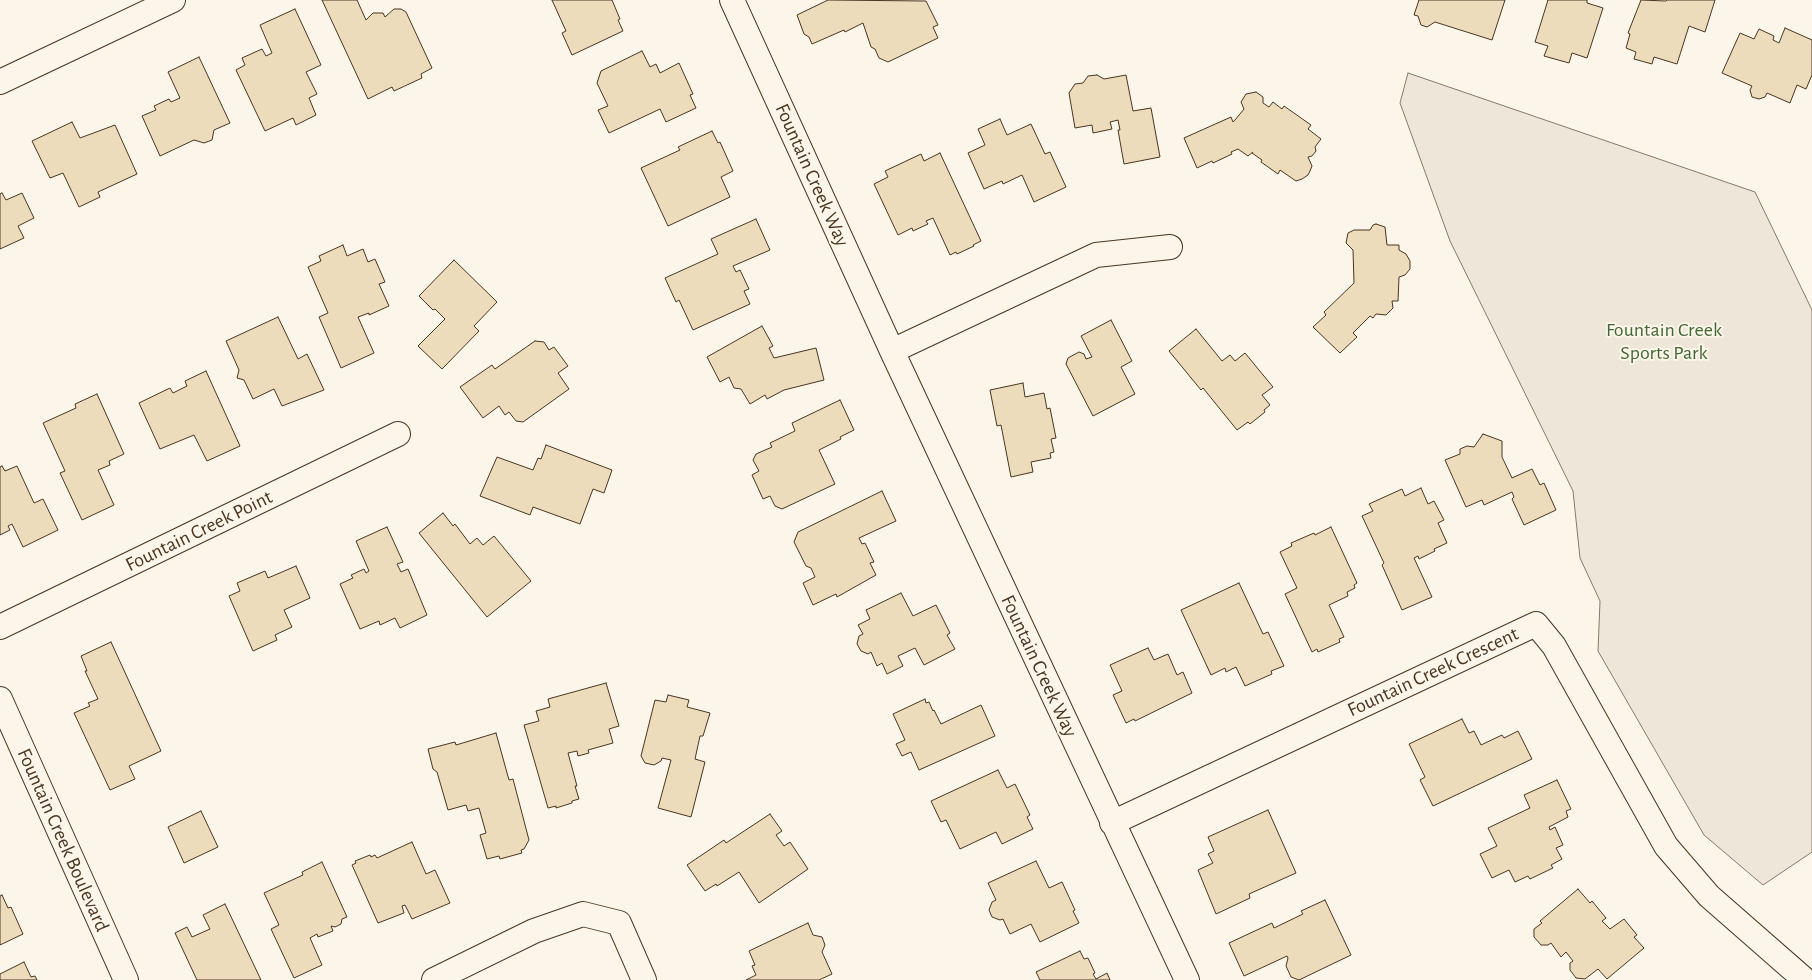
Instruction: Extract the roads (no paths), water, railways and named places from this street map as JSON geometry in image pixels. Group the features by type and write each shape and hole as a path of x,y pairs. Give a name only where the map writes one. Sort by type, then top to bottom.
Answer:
{"street":[{"path":"0,82 173,0"},
{"name":"Fountain Creek Way","path":"732,0 892,351 1187,980"},
{"path":"892,351 1096,255 1170,247"},
{"name":"Fountain Creek Point","path":"0,627 398,434"},
{"name":"Fountain Creek Crescent","path":"1112,823 1536,624 1554,646 1666,846 1709,896 1805,980"},
{"name":"Fountain Creek Boulevard","path":"0,699 126,980"},
{"path":"434,980 534,931 584,914 620,923 644,980"}],"park label":[{"name":"Fountain Creek Sports Park","path":"1664,342"}]}
